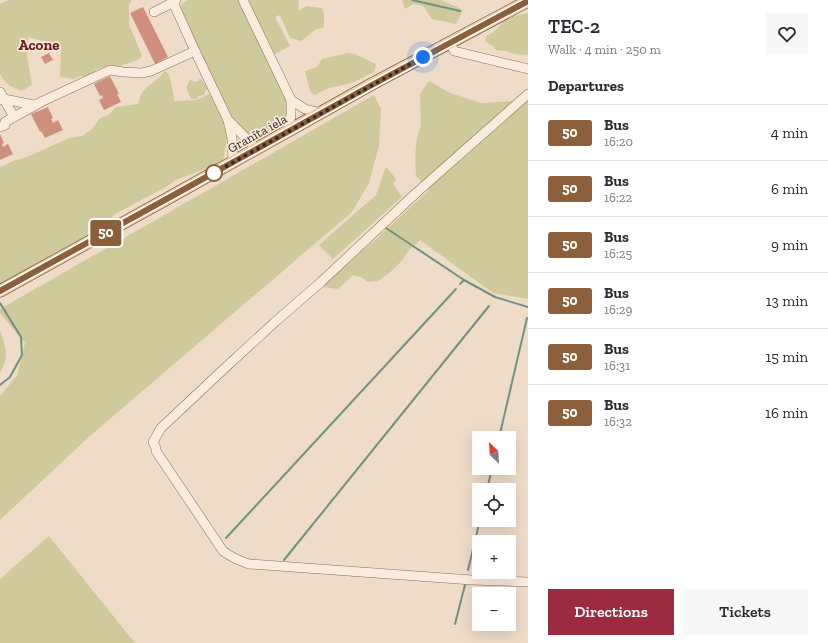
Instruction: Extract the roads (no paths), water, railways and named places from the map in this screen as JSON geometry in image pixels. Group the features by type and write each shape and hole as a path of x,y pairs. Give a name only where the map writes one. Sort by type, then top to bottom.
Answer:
{"main road":[{"name":"Granīta iela","path":"0,291 257,148 528,1"}],"street":[{"path":"243,0 291,100 287,132"},
{"path":"154,12 174,1 195,51 228,120 232,138 232,162"},
{"path":"450,42 454,51 528,68"},
{"path":"0,114 2,125 34,105 110,70 142,74 195,51"},
{"path":"528,94 415,194 321,282 275,322 161,428 153,442 156,450 223,551 237,560 250,564 472,580 528,582"},
{"path":"1,97 34,105"},
{"path":"1,97 14,117"},
{"path":"291,100 305,109 321,113"},
{"path":"228,120 257,148"}],"waterway":[{"path":"412,0 460,11"},
{"path":"386,228 464,280 495,297 528,307"},
{"path":"460,284 464,280"},
{"path":"226,538 456,289"},
{"path":"0,303 21,337 22,355 10,377 0,385"},
{"path":"284,560 489,306"},
{"path":"501,431 527,318"},
{"path":"489,483 490,475"},
{"path":"468,570 478,527"},
{"path":"455,624 465,585"}],"district":[{"name":"Acone","path":"39,45"}]}
